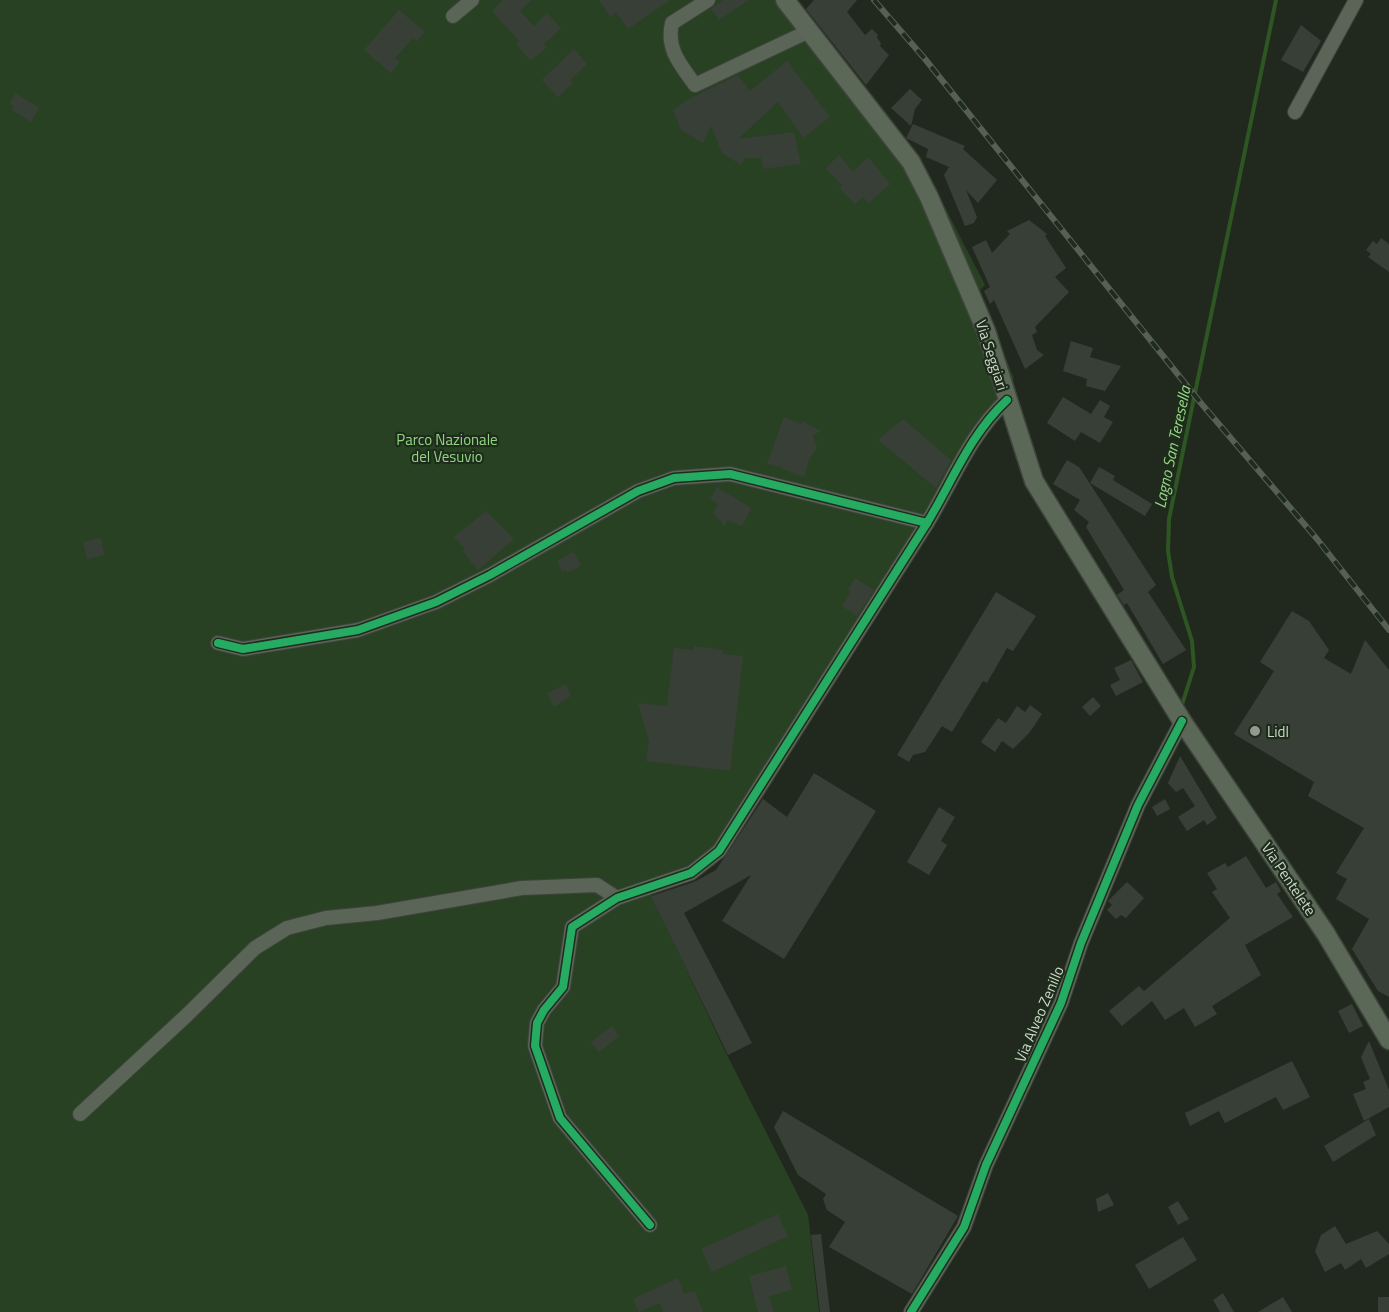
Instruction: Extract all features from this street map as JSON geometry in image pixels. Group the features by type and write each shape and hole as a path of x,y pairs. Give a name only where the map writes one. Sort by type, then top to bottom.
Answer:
{"main road":[{"name":"Via Seggiari","path":"785,0 911,162 929,197 986,331 1034,481 1182,722"},
{"name":"Via Pentelete","path":"1182,722 1386,1026"}],"street":[{"path":"453,16 472,0"},
{"path":"708,0 672,23 669,39 678,61 694,85 809,31"},
{"path":"1295,112 1356,0"},
{"path":"650,1225 560,1118 535,1046 537,1023 544,1010 563,987 572,927 617,898 691,873 719,851 927,524 969,447 992,414 1007,400"},
{"path":"218,643 243,649 358,630 436,602 490,575 638,491 674,478 730,474 927,524"},
{"name":"Via Alveo Zenillo","path":"911,1312 964,1227 986,1165 1061,1003 1082,943 1138,805 1182,722"},
{"path":"80,1113 187,1015 255,948 287,928 326,918 377,913 522,888 597,885 617,898"}],"green space":[{"name":"Parco Nazionale del Vesuvio","path":"0,0 792,0 922,163 985,285 979,291 1014,379 977,428 709,865 648,888 725,1051 808,1215 819,1312 0,1312"}],"building":[{"path":"503,0 532,0 520,11 534,26 547,13 561,28 544,44 547,47 531,61 516,44 519,41 492,11"},
{"path":"599,0 670,0 628,29 616,12 611,18"},
{"path":"723,0 749,0 719,20 711,9"},
{"path":"814,0 857,0 847,12 865,35 872,29 878,35 880,46 889,55 866,85 806,9"},
{"path":"399,10 425,32 417,41 413,38 395,58 400,62 391,73 364,50"},
{"path":"1301,25 1321,41 1303,72 1281,60"},
{"path":"574,49 587,64 570,80 573,83 558,97 542,80"},
{"path":"787,61 830,117 803,138 778,102 738,139 794,132 801,164 763,169 761,158 745,158 741,165 722,153 711,126 703,143 681,130 673,110 691,98 738,75 750,91"},
{"path":"910,89 922,100 915,109 911,126 891,108"},
{"path":"16,93 39,108 31,122 12,110 14,107 9,103"},
{"path":"913,124 965,146 963,149 997,180 978,203 966,190 977,217 974,223 965,226 944,175 949,167 926,157 928,149 906,138"},
{"path":"839,155 853,172 868,157 890,184 869,203 863,197 855,204 839,188 842,186 826,168"},
{"path":"1029,220 1047,234 1045,236 1066,268 1055,277 1069,292 1035,327 1037,332 1032,335 1037,350 1044,355 1025,369 994,300 990,304 984,291 990,287 972,247 986,240 992,253 1010,234 1007,231"},
{"path":"1381,238 1389,244 1389,272 1368,257 1371,254 1366,250 1373,241 1377,244"},
{"path":"1071,341 1093,348 1090,357 1121,366 1105,391 1086,386 1087,379 1063,371"},
{"path":"1063,397 1091,414 1100,400 1110,406 1104,417 1113,422 1100,443 1081,432 1075,441 1047,423"},
{"path":"784,417 801,424 802,421 821,431 813,435 817,448 809,459 804,477 783,469 783,467 767,464"},
{"path":"903,419 951,460 936,488 878,440"},
{"path":"1067,460 1079,467 1156,585 1148,592 1186,650 1163,664 1127,603 1124,605 1117,595 1124,590 1086,527 1089,522 1074,510 1080,500 1053,484"},
{"path":"1099,467 1115,476 1113,480 1152,504 1145,516 1090,483"},
{"path":"717,487 751,508 742,526 727,520 725,526 713,513 718,504 710,499"},
{"path":"486,511 514,539 478,570 462,551 465,549 454,537"},
{"path":"101,538 104,555 87,559 83,542"},
{"path":"574,551 581,566 566,573 565,570 562,572 557,561"},
{"path":"855,578 874,590 857,616 842,606 851,592 848,590"},
{"path":"996,592 1036,616 1013,651 1007,648 987,683 983,681 952,732 942,726 925,752 913,755 909,762 897,755"},
{"path":"1292,611 1309,621 1329,650 1324,658 1351,674 1365,640 1389,670 1389,997 1378,991 1352,949 1369,919 1336,899 1347,879 1336,873 1364,828 1308,796 1314,782 1234,734 1274,671 1260,662"},
{"path":"694,646 723,650 723,654 743,656 730,771 646,761 649,741 638,703 667,706 674,648 693,650"},
{"path":"1131,660 1143,682 1116,696 1110,685 1120,680 1114,668"},
{"path":"566,684 571,696 554,707 547,693"},
{"path":"1093,697 1101,706 1090,716 1082,707"},
{"path":"1030,705 1042,714 1030,732 1013,749 1002,741 995,752 981,742 998,718 1006,723 1017,706 1025,712"},
{"path":"1180,756 1217,818 1207,825 1204,820 1187,831 1178,817 1195,806 1183,788 1176,792 1168,783"},
{"path":"814,773 876,811 784,959 722,921 751,875 684,913 752,1043 728,1055 651,896 694,882 716,870 763,799 787,817"},
{"path":"1165,799 1170,809 1157,816 1152,807"},
{"path":"939,807 955,817 941,841 947,845 929,875 907,862"},
{"path":"1246,856 1266,888 1276,882 1281,891 1277,894 1293,917 1245,945 1261,975 1212,1006 1217,1014 1195,1027 1184,1008 1165,1020 1152,1001 1122,1026 1109,1011 1139,986 1144,991 1230,918 1212,892 1217,889 1207,873 1225,863 1228,867"},
{"path":"1127,882 1144,898 1126,918 1121,915 1116,919 1107,910 1112,905 1108,901"},
{"path":"1352,1004 1363,1026 1349,1033 1338,1011"},
{"path":"612,1026 619,1036 599,1052 591,1042"},
{"path":"1369,1041 1389,1090 1389,1107 1364,1121 1353,1094 1366,1089 1363,1082 1370,1079 1361,1057"},
{"path":"1292,1061 1310,1097 1283,1110 1276,1097 1225,1123 1219,1111 1190,1126 1185,1113"},
{"path":"783,1111 958,1216 912,1294 829,1247 845,1222 827,1210 823,1199 826,1194 798,1175 774,1127"},
{"path":"1369,1119 1376,1135 1333,1162 1324,1146"},
{"path":"1108,1193 1114,1205 1098,1212 1096,1199"},
{"path":"1178,1201 1189,1219 1178,1225 1168,1207"},
{"path":"778,1214 788,1236 712,1272 701,1249"},
{"path":"1335,1226 1346,1244 1377,1231 1389,1244 1389,1254 1366,1268 1361,1259 1345,1270 1341,1263 1325,1272 1315,1251 1321,1235"},
{"path":"821,1234 830,1312 820,1312 811,1235"},
{"path":"1183,1237 1197,1260 1149,1289 1135,1265"},
{"path":"786,1266 792,1290 769,1296 774,1312 758,1312 749,1276"},
{"path":"678,1278 684,1294 695,1291 703,1312 663,1312 660,1303 639,1312 633,1299"},
{"path":"1223,1293 1234,1312 1220,1312 1213,1300"},
{"path":"1283,1297 1292,1312 1258,1312"},
{"path":"1378,1297 1389,1297 1389,1312 1378,1312"}],"waterway":[{"name":"Lagno San Teresella","path":"1181,708 1194,667 1192,641 1172,577 1168,551 1169,519 1276,0"}],"railway":[{"path":"874,0 925,59 1200,402 1317,539 1389,630"}],"cycle path":[{"path":"650,1225 560,1118 535,1046 537,1023 544,1010 563,987 572,927 617,898 691,873 719,851 927,523 972,443 994,413 1007,400"},
{"path":"218,643 243,649 358,630 436,602 490,575 638,491 674,478 730,474 927,523"},
{"path":"911,1312 964,1227 986,1165 1061,1003 1081,943 1138,805 1182,721"}],"place":[{"name":"Lidl","path":"1255,731"}]}
